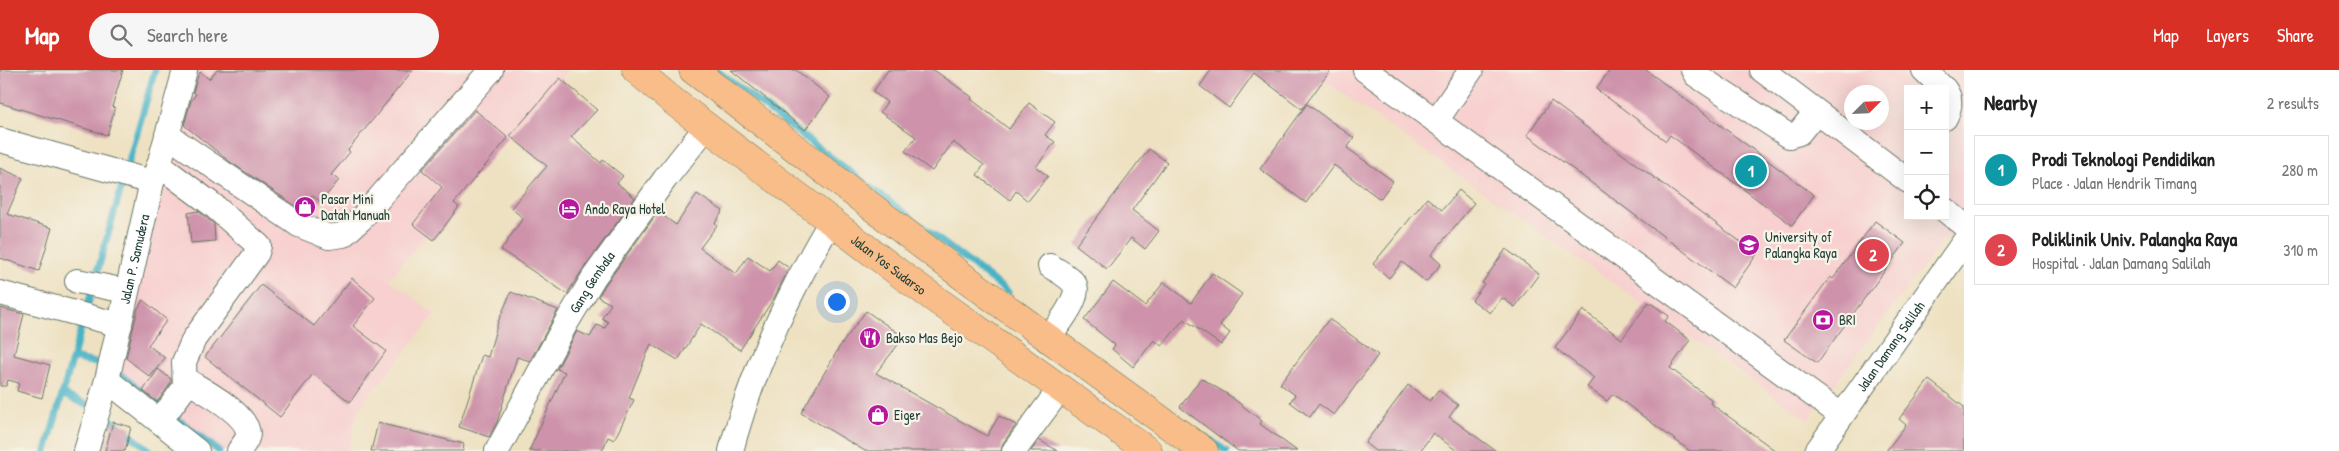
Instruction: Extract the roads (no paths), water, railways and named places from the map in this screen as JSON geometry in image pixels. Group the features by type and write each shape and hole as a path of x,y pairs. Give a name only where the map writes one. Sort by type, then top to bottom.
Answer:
{"main road":[{"name":"Jalan Yos Sudarso","path":"636,70 903,276 1148,451"},
{"path":"664,93 678,70"},
{"path":"694,70 1047,340 1204,451"},
{"path":"944,305 961,275"}],"street":[{"name":"Jalan P. Samudera","path":"86,451 107,380 126,291 155,173 185,70"},
{"path":"1365,70 1841,415"},
{"path":"1436,121 1471,70"},
{"path":"1693,70 1696,75 1790,136 1799,133 1816,112"},
{"path":"1924,70 1941,85"},
{"path":"1765,71 1816,112 1903,169"},
{"path":"167,135 300,225 329,237 343,235 361,219 485,72"},
{"path":"1949,95 1949,108"},
{"name":"Gang Gembala","path":"497,451 565,325 594,277 665,179 707,126"},
{"path":"0,140 99,168 155,173 214,206 259,246 257,253 186,353 184,362 185,387 160,421"},
{"path":"1949,213 1964,224"},
{"path":"730,451 772,336 797,284 832,221"},
{"name":"Jalan Damang Salilah","path":"1817,451 1964,242"},
{"path":"1047,340 1067,311 1076,292 1075,286 1070,280 1050,266"},
{"path":"77,281 126,291"},
{"path":"0,293 120,325"},
{"path":"107,380 197,451"},
{"path":"186,380 233,412 244,423 248,430 248,437 239,451"},
{"path":"1014,451 1060,389"}],"waterway":[{"path":"46,451 155,70"},
{"path":"716,70 1008,292"},
{"path":"73,358 109,366 219,451"},
{"path":"62,394 98,410 151,451"},
{"path":"1206,437 1226,451"}],"place":[{"name":"Prodi Teknologi Pendidikan","path":"1751,171"},
{"name":"Pasar Mini Datah Manuah","path":"305,207"},
{"name":"Ando Raya Hotel","path":"569,209"},
{"name":"University of Palangka Raya","path":"1749,245"},
{"name":"Poliklinik Univ. Palangka Raya","path":"1873,255"},
{"name":"BRI","path":"1823,320"},
{"name":"Bakso Mas Bejo","path":"870,338"},
{"name":"Eiger","path":"878,415"}]}
